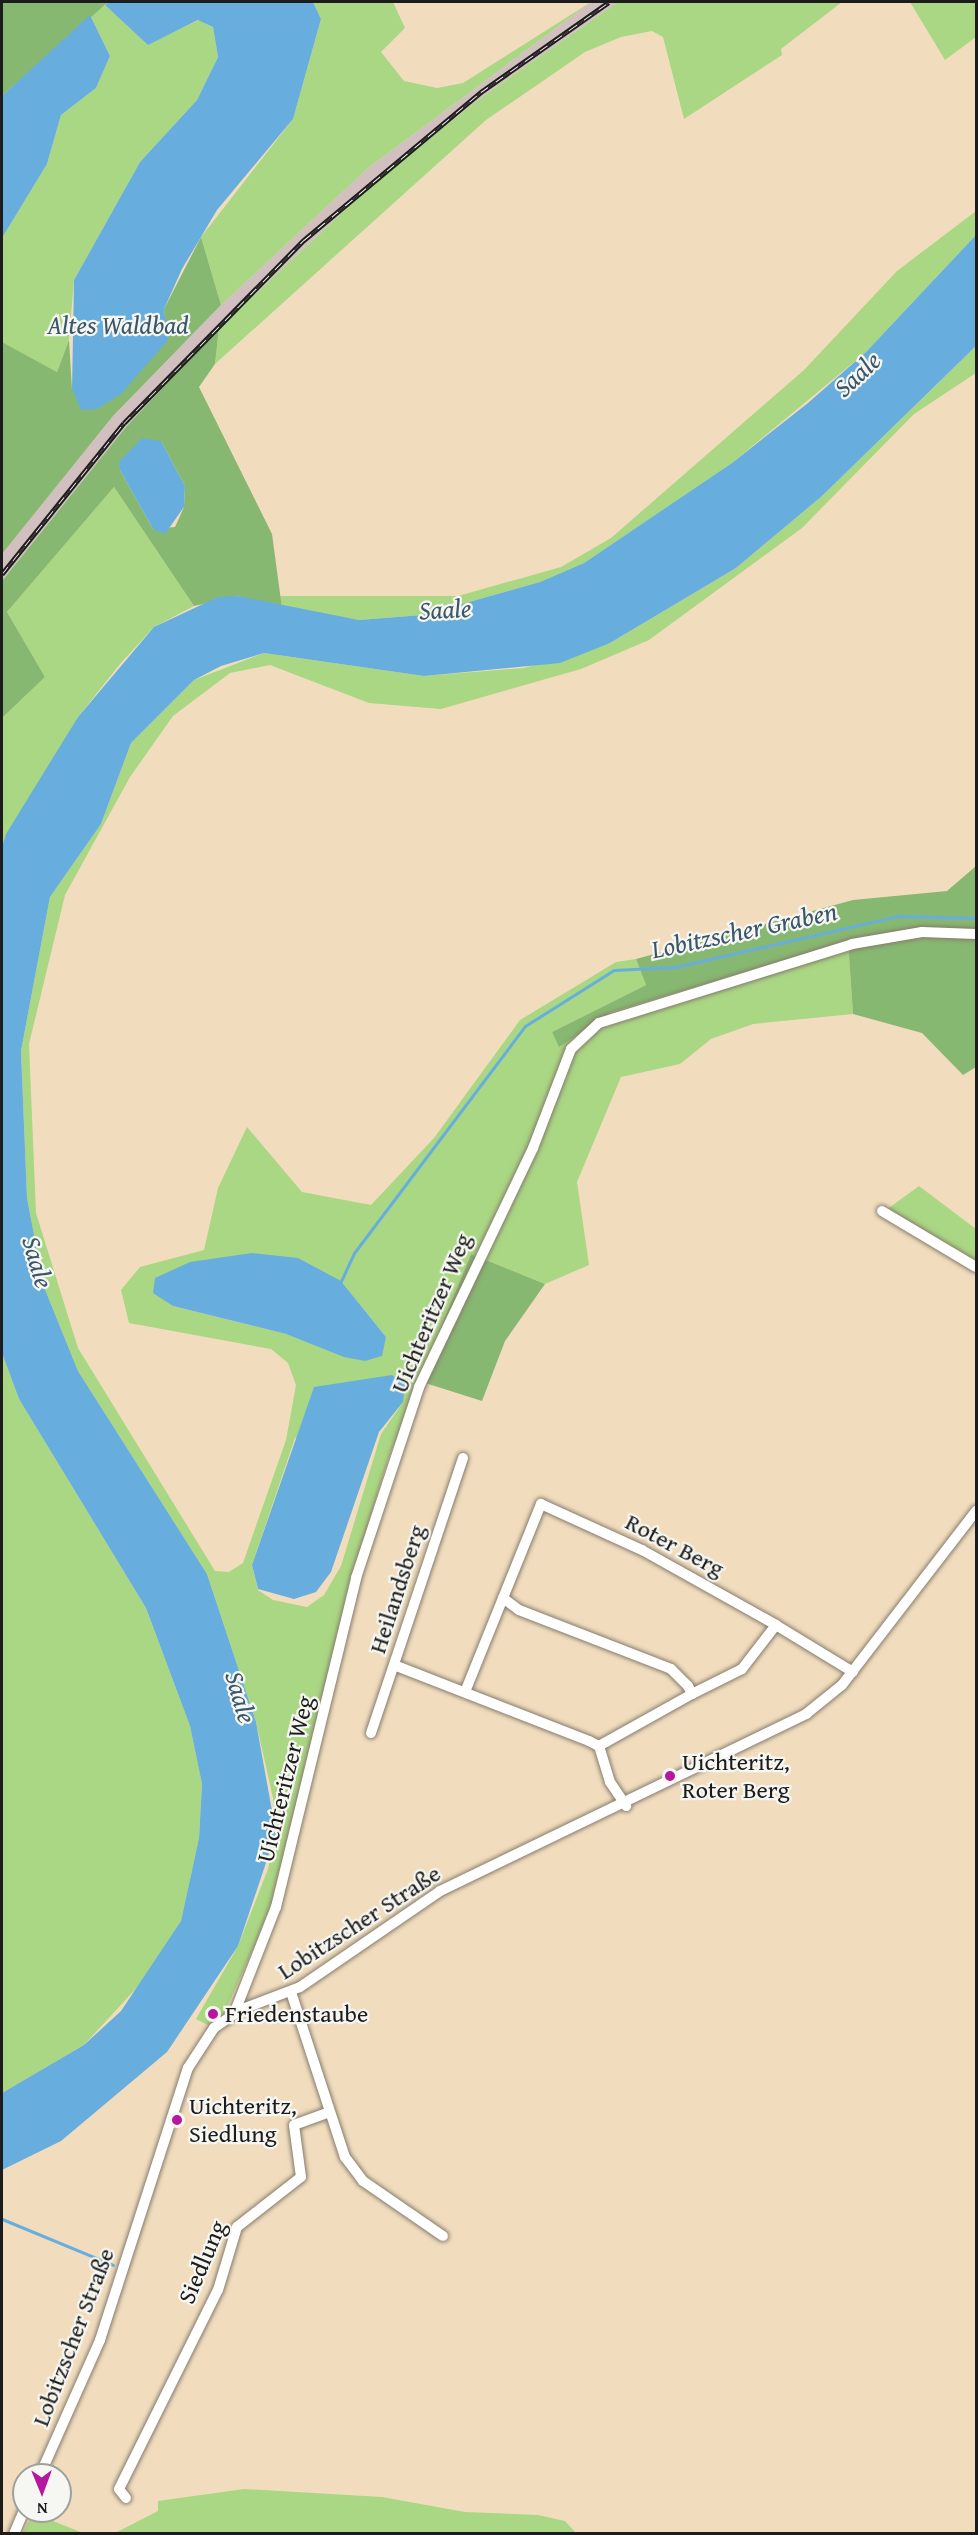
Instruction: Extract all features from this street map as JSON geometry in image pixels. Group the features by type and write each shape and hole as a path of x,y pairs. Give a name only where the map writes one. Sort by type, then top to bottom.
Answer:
{"street":[{"name":"Uichteritzer Weg","path":"234,2014 276,1907 356,1578 419,1387 533,1148 571,1049 608,1020 852,944 922,933 976,934"},
{"path":"882,1211 976,1267"},
{"name":"Heilandsberg","path":"371,1733 463,1458"},
{"name":"Roter Berg","path":"465,1692 541,1504 642,1550 776,1625"},
{"name":"Lobitzscher Straße","path":"45,2463 100,2340 188,2068 214,2028 234,2014 291,1992 416,1904 626,1806 806,1714 853,1672 976,1510"},
{"path":"503,1598 519,1610 670,1669 692,1694"},
{"path":"599,1746 742,1669 776,1625 853,1672"},
{"path":"394,1665 599,1746 626,1806"},
{"path":"291,1992 345,2157 363,2181 443,2236"},
{"name":"Siedlung","path":"126,2498 119,2489 218,2290 237,2228 301,2177 294,2126 330,2112"}],"shaded area":[{"path":"591,2 618,2 482,97 378,179 219,328 126,427 2,581 2,554 113,416 221,305 368,168"}],"green space":[{"path":"2,2 108,2 2,96"},
{"path":"313,2 393,2 405,28 381,52 404,81 437,88 463,83 591,2 368,168 221,305 201,237 293,119 321,19"},
{"path":"618,2 842,2 781,49 782,55 684,119 663,37 652,31 621,37 585,52 486,120 215,364 219,328 378,179 482,97"},
{"path":"910,2 976,2 976,37 945,60"},
{"path":"105,5 148,44 199,20 213,27 218,57 197,100 140,162 74,280 69,340 57,372 2,342 2,238 47,164 61,115 96,88 110,56 90,15"},
{"path":"976,211 976,235 866,352 732,463 584,563 540,582 423,615 359,620 282,608 280,596 458,596 561,567 611,538 804,370 897,271"},
{"path":"201,237 221,305 113,416 2,554 2,342 57,372 69,340 72,389 167,340 164,309"},
{"path":"219,328 215,364 199,387 272,534 282,608 238,596 194,606 114,487 7,612 45,677 2,718 2,581 126,427","holes":["161,441 185,486 184,507 175,527 153,529 120,470"]},
{"path":"976,346 976,373 914,414 802,528 649,640 581,669 441,709 369,703 270,665 230,673 173,716 130,777 65,895 29,1044 36,1213 78,1348 215,1571 229,1572 243,1563 286,1440 296,1385 288,1363 271,1349 129,1323 121,1290 140,1267 204,1250 218,1188 247,1127 302,1192 371,1205 434,1138 520,1020 616,962 636,959 646,985 552,1032 559,1046 612,1012 848,941 853,1014 753,1024 711,1039 680,1064 621,1077 577,1182 589,1265 545,1284 471,1254 388,1459 352,1577 272,1906 223,2016 210,2026 196,2019 238,1946 268,1869 276,1833 273,1798 256,1722 207,1574 78,1371 44,1287 27,1198 21,1051 50,897 101,824 131,743 194,680 264,653 424,676 524,668 610,643 736,568 822,496","holes":["341,1281 386,1337 365,1361 286,1334 173,1306","403,1402 381,1434 341,1566 324,1595 307,1607 273,1600 258,1590 252,1565 295,1438"]},
{"path":"114,487 194,606 154,627 120,664 78,717 2,847 2,718 45,677 7,612"},
{"path":"976,866 976,1067 963,1075 922,1033 853,1014 848,941 612,1012 559,1047 552,1032 646,985 636,959 853,900 947,891"},
{"path":"919,1186 976,1229 976,1263 886,1210"},
{"path":"471,1254 545,1284 505,1341 482,1401 419,1381"},
{"path":"2,1353 19,1399 146,1608 190,1726 202,1784 199,1838 181,1921 153,1970 84,2045 2,2093"},
{"path":"244,2489 382,2497 465,2512 538,2515 565,2521 576,2533 115,2533 158,2511 158,2501"},
{"path":"28,2523 58,2523 83,2533 23,2533"}],"water":[{"name":"Altes Waldbad","path":"108,2 313,2 321,19 293,119 217,210 182,269 164,309 168,340 121,394 97,409 81,410 72,389 74,280 140,162 197,100 218,57 213,27 198,20 148,45 105,5"},
{"path":"90,15 110,56 96,88 61,115 47,164 2,238 2,96"},
{"name":"Saale","path":"976,235 976,346 822,496 736,568 610,643 560,663 424,676 264,653 221,666 194,680 131,743 101,824 50,897 21,1051 27,1198 44,1287 78,1371 207,1574 256,1722 276,1833 238,1946 167,2052 61,2141 2,2170 2,2093 84,2045 121,2011 181,1921 199,1838 202,1784 190,1726 146,1608 19,1399 2,1353 2,847 6,834 78,717 154,627 218,597 238,596 359,620 423,615 540,582 584,563 732,463 808,403 866,352"},
{"path":"142,438 161,441 185,486 184,507 165,534 153,529 120,470 119,462"},
{"path":"252,1253 298,1258 341,1281 386,1337 382,1356 365,1361 344,1357 286,1334 173,1306 153,1293 155,1278 190,1262"},
{"path":"392,1375 405,1385 403,1402 379,1432 331,1572 316,1592 294,1599 258,1589 252,1565 314,1387"}],"waterway":[{"name":"Lobitzscher Graben","path":"341,1281 354,1253 525,1026 614,970 675,967 898,916 976,918"},
{"path":"2,2219 113,2265"}],"railway":[{"path":"2,574 124,423 304,240 481,92 609,2"}],"place":[{"name":"Uichteritz, Roter Berg","path":"670,1776"},
{"name":"Friedenstaube","path":"213,2014"},
{"name":"Uichteritz, Siedlung","path":"177,2120"}]}
